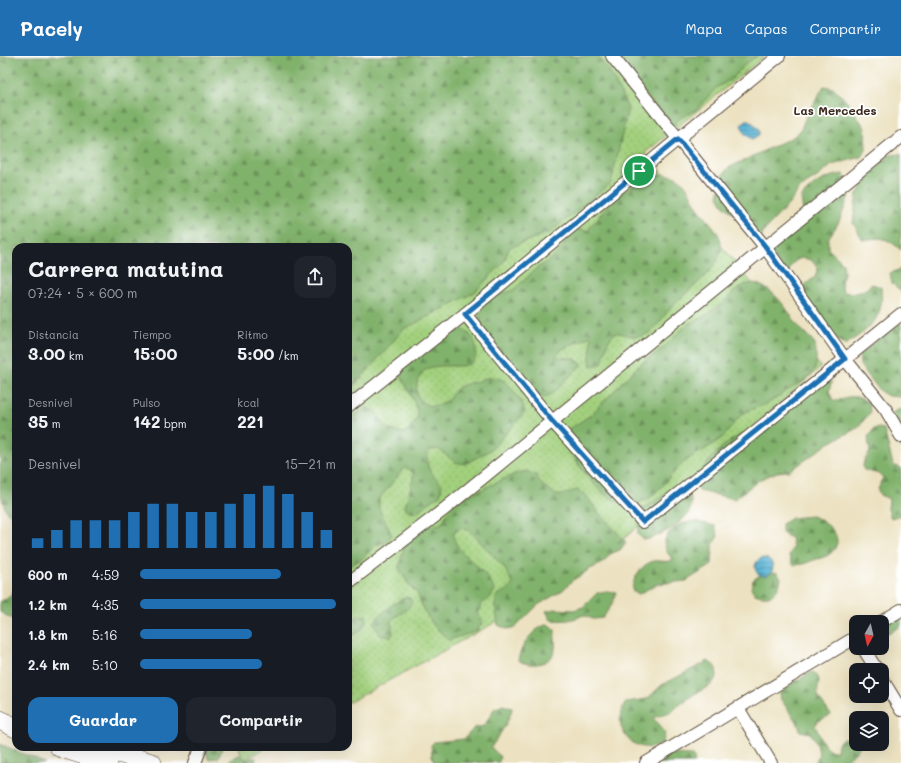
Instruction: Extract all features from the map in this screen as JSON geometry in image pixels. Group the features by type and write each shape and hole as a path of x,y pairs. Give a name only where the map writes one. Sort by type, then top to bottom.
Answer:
{"main road":[{"path":"0,712 12,716"},
{"path":"0,720 12,726"},
{"path":"71,751 108,763"},
{"path":"112,751 152,763"}],"street":[{"path":"612,56 765,246 845,359 886,410 901,436"},
{"path":"352,404 465,314 779,56"},
{"path":"352,580 442,511 765,246 901,137"},
{"path":"465,314 552,421 643,522 901,314"},
{"path":"889,617 901,610"},
{"path":"646,763 849,641"},
{"path":"889,690 901,710"},
{"path":"738,708 771,763"},
{"path":"195,763 200,751"}],"green space":[{"path":"0,56 597,56 609,70 628,108 611,183 549,233 510,247 503,263 475,292 404,329 352,388 352,243 12,243 12,516 6,511 0,492"},
{"path":"86,56 765,56 645,153 821,367 582,575 352,701 352,243 343,243"},
{"path":"613,56 758,56 746,63 733,78 716,88 696,110 679,119 673,127"},
{"path":"824,86 834,88 848,103 865,128 866,149 861,157 832,165 800,188 789,204 768,226 761,236 723,205 718,196 722,176 728,168 793,137 801,130 804,121"},
{"path":"901,154 901,250 884,239 875,238 863,240 853,223 857,194 874,170 889,155"},
{"path":"664,174 677,178 686,185 698,208 717,232 721,242 720,252 716,262 702,280 674,304 656,327 649,333 640,336 620,333 615,334 606,347 602,364 591,366 591,336 562,349 556,357 574,358 582,364 553,393 544,398 528,386 482,329 480,319 482,309 492,297 516,288 536,269 551,259 559,252 568,236 574,231 578,229 587,231 603,211 620,195 639,183"},
{"path":"843,174 849,183 850,193 839,222 828,239 828,249 843,263 844,273 841,282 843,292 859,292 872,284 881,287 882,298 878,315 874,322 861,334 845,345 837,340 766,247 804,218 801,198 805,193 819,182 836,175","holes":["803,258 811,260 818,268 815,277 802,287 789,273 793,263 798,260"]},
{"path":"901,269 901,291 892,283 890,273"},
{"path":"754,283 762,286 779,299 799,327 815,344 816,363 812,373 803,381 773,401 749,410 743,414 737,419 723,437 682,464 653,495 645,500 636,504 626,504 615,501 606,495 589,478 561,440 566,431 591,415 639,365 664,347 686,325 705,316 744,285"},
{"path":"901,323 901,397 888,396 880,391 860,365 859,355"},
{"path":"464,330 471,336 475,344 475,359 463,366 436,366 428,368 422,373 418,380 417,393 423,403 435,406 449,399 458,388 466,384 491,377 503,380 509,386 521,402 525,412 492,449 465,464 455,462 438,449 428,451 427,462 429,470 442,485 440,495 415,513 405,509 413,472 405,467 379,499 379,509 392,535 386,542 376,545 362,559 352,564 352,417 366,408 376,411 387,427 394,431 405,433 415,422 417,413 414,401 398,371 428,346 445,335"},
{"path":"823,380 832,382 829,391 833,401 847,397 855,397 869,403 870,413 857,428 829,443 788,471 777,472 759,480 735,499 699,491 695,482 717,452 731,440 766,423 778,413 799,389 813,382"},
{"path":"901,408 901,448 896,436 887,427 889,415"},
{"path":"874,429 884,429 893,465 901,468 901,515 891,518 888,509 889,499 880,495 878,490 883,477 879,474 864,470 863,467 864,461 870,452 868,437"},
{"path":"527,471 536,475 541,484 558,496 577,490 586,495 598,512 626,542 620,550 610,554 604,562 577,576 563,590 538,605 516,627 507,629 498,625 495,605 497,595 506,591 513,584 504,567 470,531 461,528 453,534 457,546 485,574 495,590 489,599 481,604 478,614 482,623 477,631 449,640 435,627 424,611 417,593 410,586 399,569 403,550 421,527 441,524 452,506 459,500 517,473"},
{"path":"670,492 689,494 691,502 690,510 678,524 661,534 645,540 637,534 639,525 638,515 640,510"},
{"path":"812,516 833,530 837,541 836,547 831,553 825,556 804,564 793,565 789,556 793,547 791,538 782,533 782,524 791,518"},
{"path":"695,521 715,526 718,536 713,544 712,565 686,581 657,584 639,594 632,590 638,572 645,565 654,561 673,560 667,552 664,542 669,533 680,525"},
{"path":"776,572 781,578 776,591 770,596 755,594 751,588 753,580 759,576"},
{"path":"606,591 616,592 613,602 603,618 593,619 583,615 568,620 551,620 546,611 555,609 574,610 583,607 597,593"},
{"path":"12,593 12,619 0,612 0,602"},
{"path":"406,597 410,598 412,602 404,612 392,620 391,623 393,632 391,637 380,635 374,622 388,608"},
{"path":"901,614 901,626 889,632 889,619"},
{"path":"361,615 366,616 367,620 362,629 354,635 352,633 352,619"},
{"path":"548,624 555,630 555,649 550,659 540,664 528,664 518,660 522,648 528,638 537,629"},
{"path":"708,661 716,667 717,677 711,685 693,695 670,712 653,718 660,725 665,734 662,744 652,747 642,747 627,738 622,730 620,721 621,712 626,702 647,699 662,685"},
{"path":"813,672 818,677 818,695 830,715 817,722 815,726 822,742 828,748 836,752 839,742 842,739 849,738 849,751 857,751 843,763 814,763 817,760 819,752 815,740 810,733 800,731 799,726 780,698 780,693 782,691"},
{"path":"503,705 512,708 507,722 491,747 500,757 499,762 435,763 432,756 431,745 434,742 464,739 474,728 484,726 494,709"},
{"path":"0,744 12,749 12,751 17,751 45,763 0,763"},
{"path":"206,751 221,751 218,758 208,759"},
{"path":"240,751 261,751 242,761"},
{"path":"239,755 247,760 256,758 255,763 231,763 230,760"},
{"path":"663,755 690,755 694,758 695,763 657,763"}],"water":[{"path":"746,120 749,120 759,129 759,135 752,139 745,134 741,125"},
{"path":"764,558 770,561 773,567 770,573 764,576 758,573 755,567 758,561"}],"district":[{"name":"Las Mercedes","path":"835,111"}],"route":[{"path":"678,139 765,246 845,359 643,522 552,421 465,314 639,171 678,139"}]}
